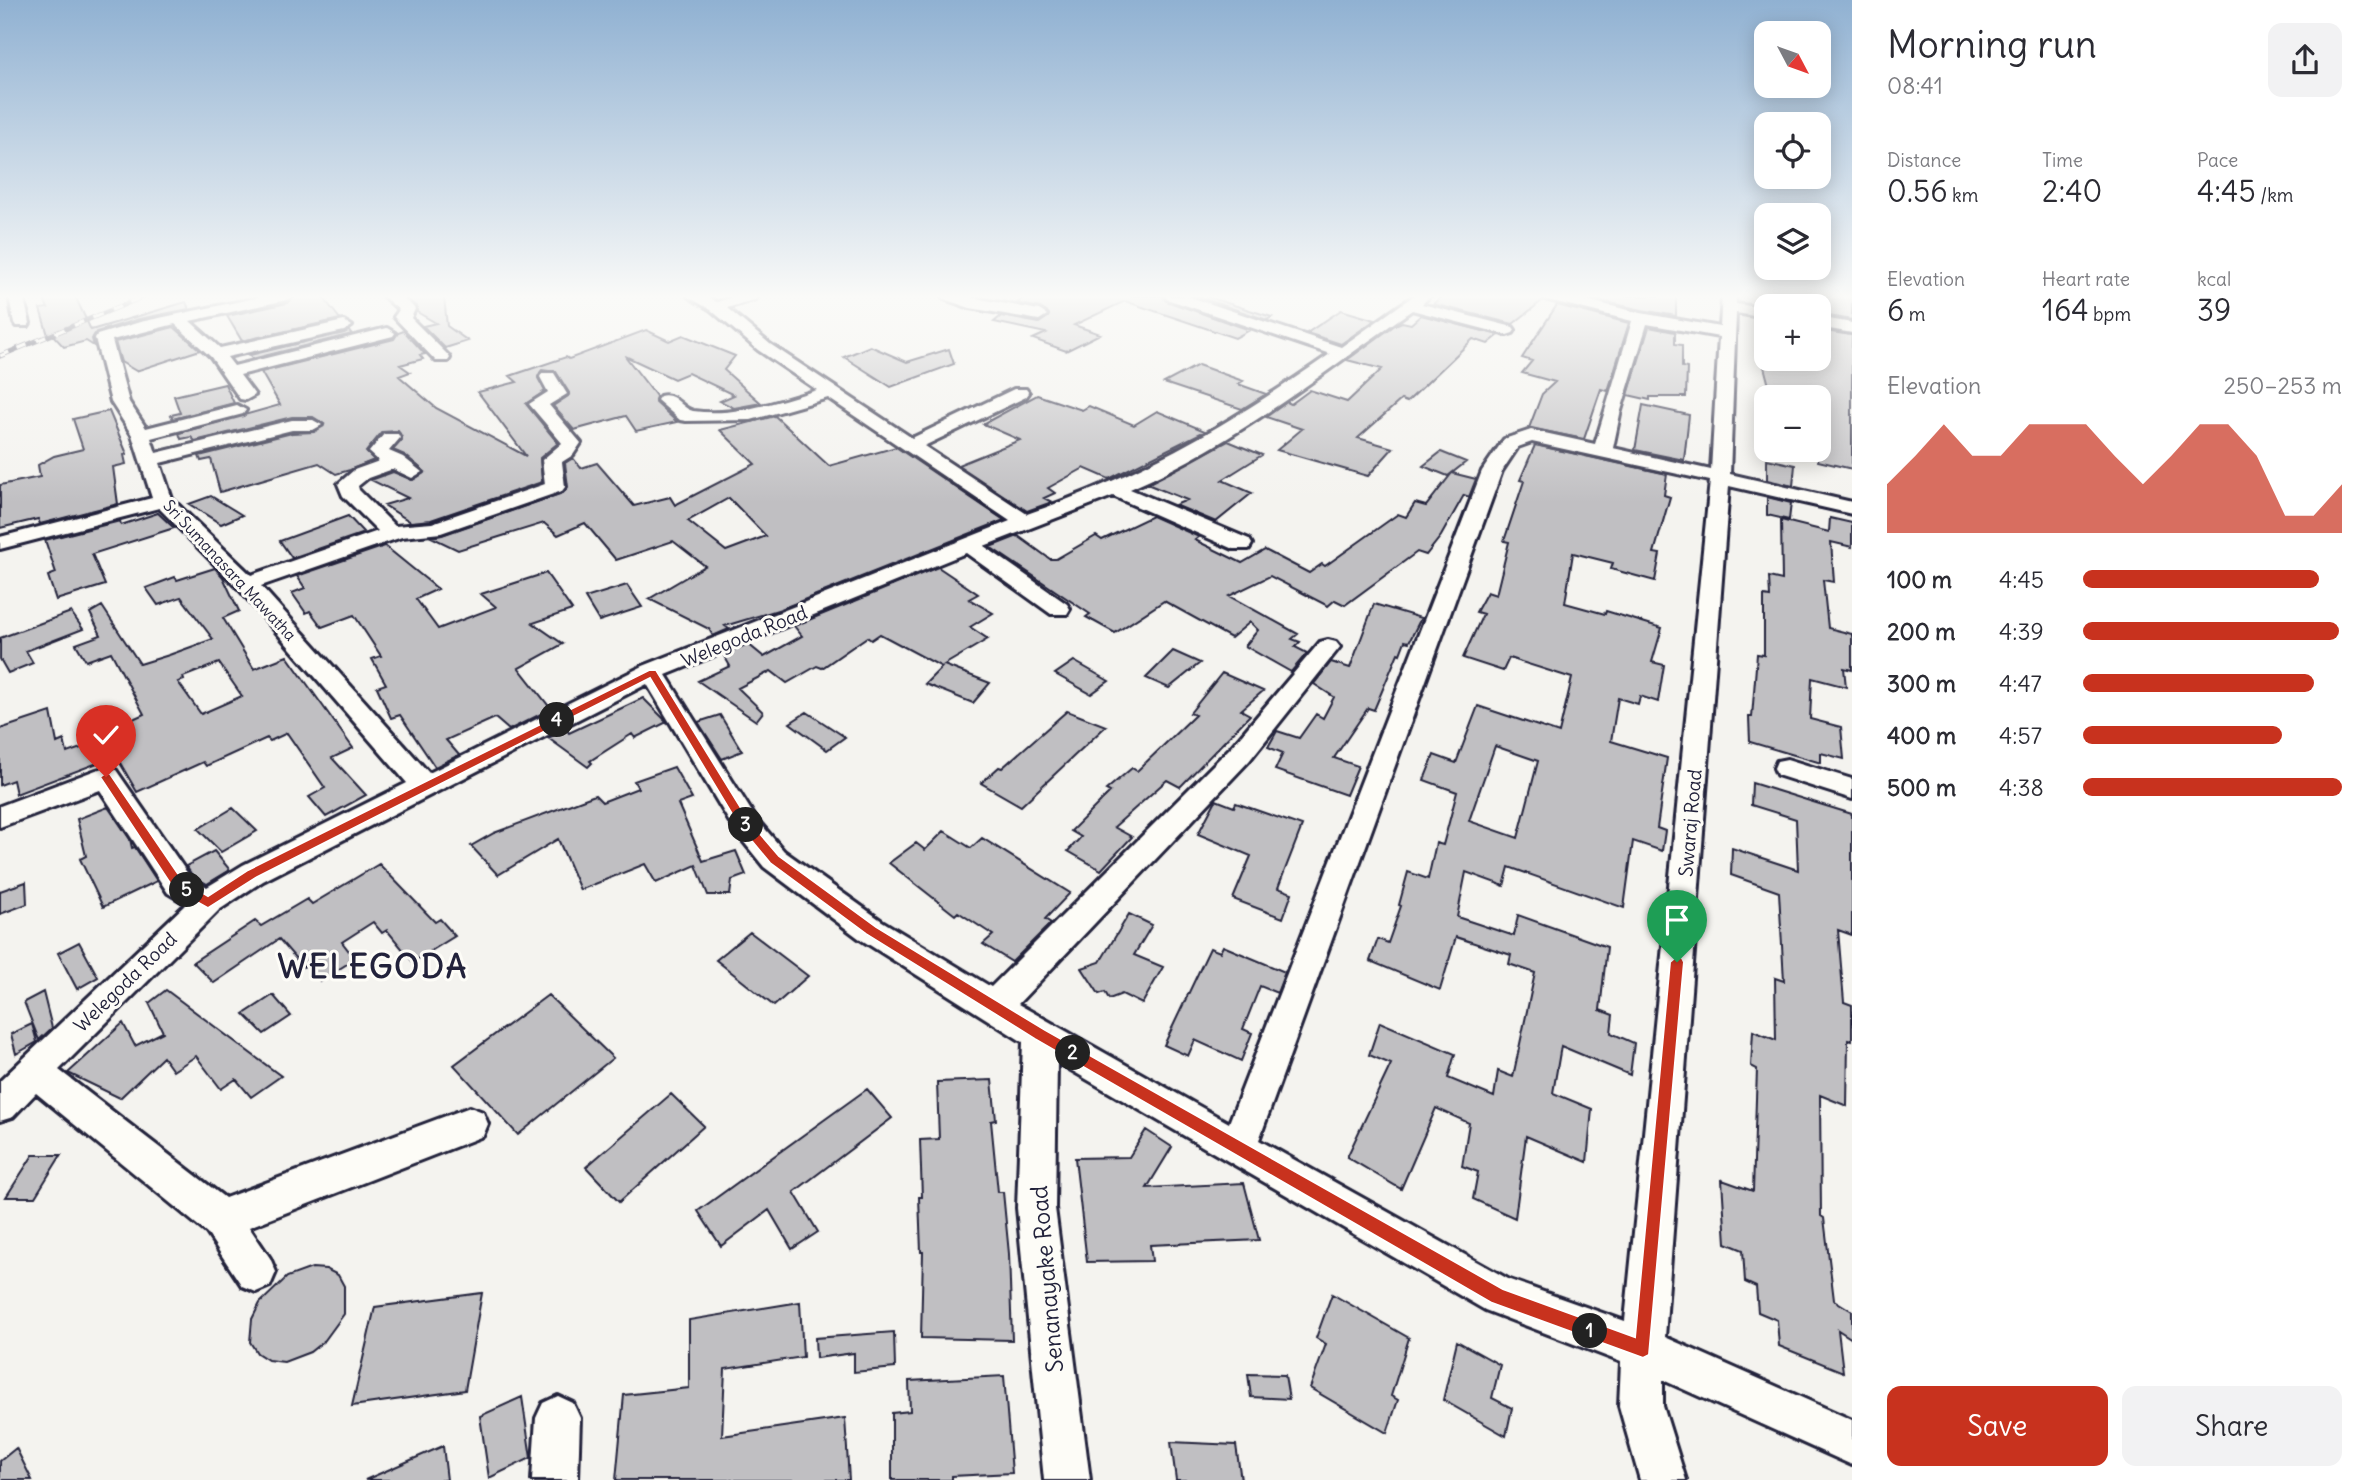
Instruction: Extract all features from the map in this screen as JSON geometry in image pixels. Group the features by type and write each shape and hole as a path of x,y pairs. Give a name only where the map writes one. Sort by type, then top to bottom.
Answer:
{"street":[{"name":"Sri Sumanasara Mawatha","path":"110,365 120,402 141,435 163,501 247,584 425,785"},
{"path":"141,435 242,402 232,372 226,365"},
{"path":"232,372 260,365"},
{"path":"792,365 1025,522"},
{"name":"Welegoda Road","path":"0,1105 208,902 253,873 652,672 1113,489 1187,454 1293,388 1324,365"},
{"path":"1603,451 1626,365"},
{"name":"Swaraj Road","path":"1663,1480 1641,1406 1643,1349 1720,478 1725,365"},
{"path":"247,584 399,531 434,529 555,487 552,460 566,451 572,443 538,404 558,394 548,377"},
{"path":"666,400 686,416 751,415 832,391"},
{"path":"911,445 1020,393"},
{"path":"149,460 292,425 313,425"},
{"path":"1238,1147 1492,471 1511,443 1531,436 1852,508"},
{"path":"391,438 378,452 404,466 361,474 348,484 350,492 392,534"},
{"path":"1113,489 1241,544"},
{"path":"0,543 163,501"},
{"path":"970,546 1059,609"},
{"path":"995,1005 1240,754 1328,647"},
{"path":"652,672 745,824 775,859 871,930 1040,1035 1499,1296 1643,1349 1852,1443"},
{"path":"1787,768 1852,789"},
{"path":"0,817 106,777 179,885 208,902"},
{"name":"Senanayake Road","path":"1040,1035 1037,1208 1066,1480"},
{"path":"34,1071 221,1219 256,1272"},
{"path":"221,1219 470,1124"},
{"path":"555,1480 558,1418"}],"building":[{"path":"126,365 154,365 136,371"},
{"path":"289,365 400,365 410,372 399,376 436,408 526,456 478,392 517,382 510,376 542,365 632,365 656,396 655,402 677,422 636,431 626,416 574,430 553,406 569,393 556,372 542,370 538,378 545,391 526,404 558,443 540,458 542,482 431,520 411,522 384,505 408,498 371,480 393,472 413,480 425,472 405,455 393,450 402,440 398,431 382,432 366,452 374,460 350,470 336,474 319,463 220,492 211,459 201,461 199,456 292,433 314,432 324,424 313,417 292,417 195,441 191,437 181,439 179,433 280,405 261,372"},
{"path":"644,365 728,365 724,370 761,403 734,408 720,401 734,395 688,373 674,379"},
{"path":"857,365 951,365 891,387"},
{"path":"1198,365 1243,381 1238,384 1266,394 1242,409 1164,383"},
{"path":"1367,365 1446,365 1407,402 1401,400 1358,438 1393,448 1368,476 1277,450 1302,429 1266,417 1310,390 1347,402 1382,369"},
{"path":"1529,365 1616,365 1608,391 1601,389 1584,439 1529,428 1542,394 1555,382 1522,373"},
{"path":"1637,365 1682,365 1687,368 1686,397 1650,397 1650,400 1628,395"},
{"path":"1831,365 1852,365 1852,469 1822,462 1831,462 1831,385 1769,385 1765,371 1831,371"},
{"path":"225,384 234,403 173,419 171,415 180,413 174,396"},
{"path":"1037,395 1082,410 1089,406 1134,425 1157,411 1205,431 1109,479 1084,468 1048,488 1055,493 1044,498 1052,502 1027,511 958,465 1020,440 983,424"},
{"path":"1643,405 1689,415 1684,460 1635,450"},
{"path":"109,411 127,454 124,455 126,464 113,467 118,504 40,524 38,519 0,528 0,485 40,477 38,465 54,456 83,449 73,419"},
{"path":"775,416 829,466 896,447 1004,520 781,609 725,626 729,629 713,636 709,629 649,599 705,566 673,541 616,560 585,523 558,535 544,523 458,550 431,537 563,493 568,487 565,463 573,458 581,468 597,463 634,506 670,497 675,505 755,464 720,430","holes":["729,498 766,536 726,551 688,521"]},
{"path":"1228,441 1262,455 1222,480 1252,493 1216,522 1175,505 1187,500 1147,484"},
{"path":"1535,445 1667,474 1664,495 1670,497 1654,553 1660,554 1655,581 1611,569 1613,563 1573,553 1565,603 1605,614 1606,611 1662,628 1652,662 1664,665 1658,702 1640,696 1638,704 1618,698 1611,741 1667,758 1657,828 1665,831 1662,851 1633,841 1624,908 1509,867 1504,886 1466,872 1457,917 1514,936 1518,915 1607,947 1600,1010 1613,1015 1611,1033 1634,1043 1630,1075 1561,1046 1553,1093 1592,1109 1587,1162 1526,1136 1515,1218 1473,1199 1478,1172 1462,1166 1469,1123 1436,1108 1401,1189 1347,1157 1391,1064 1369,1055 1380,1022 1455,1054 1448,1078 1494,1097 1498,1071 1513,1077 1535,973 1509,964 1511,955 1456,937 1440,990 1370,961 1378,939 1388,943 1401,906 1399,905 1408,872 1428,879 1436,843 1443,845 1457,792 1424,780 1434,755 1456,763 1478,706 1559,733 1572,678 1509,658 1503,671 1463,658 1483,614 1476,612 1487,592 1496,595 1509,542 1504,541 1524,481 1520,480","holes":["1495,746 1538,761 1518,838 1469,821"]},
{"path":"1441,452 1466,462 1448,476 1423,466"},
{"path":"1767,462 1795,465 1793,486 1767,480"},
{"path":"1452,473 1476,479 1469,497 1464,495 1441,536 1426,555 1417,552 1345,605 1335,600 1328,606 1270,576 1229,596 1298,634 1292,639 1300,642 1295,647 1307,653 1291,672 1245,646 1258,630 1250,622 1231,638 1164,601 1115,633 1086,617 1090,614 990,547 1018,536 1050,559 1056,559 1096,536 1102,540 1152,516 1199,537 1195,540 1242,563 1265,550 1309,573 1322,564 1325,566 1398,514 1406,517 1415,503 1426,506"},
{"path":"211,496 242,515 221,524 189,504"},
{"path":"1767,497 1791,503 1789,520 1767,515"},
{"path":"158,513 174,528 92,554 105,585 56,600 48,576 56,573 45,540 120,521 121,525"},
{"path":"348,516 364,533 292,558 280,541"},
{"path":"1830,518 1852,523 1852,547 1831,542 1834,582 1823,580 1828,628 1852,634 1852,670 1844,668 1846,687 1812,678 1810,719 1841,727 1844,759 1821,753 1821,763 1750,742 1749,717 1752,717 1757,654 1764,655 1764,596 1770,597 1769,577 1782,580 1781,520 1829,532"},
{"path":"385,546 438,589 416,599 438,629 496,607 481,594 546,573 572,610 533,623 563,644 519,668 551,709 509,730 495,718 446,740 459,755 435,767 400,715 391,718 377,687 386,684 372,659 381,656 354,615 322,627 310,611 306,613 292,593 305,588 297,576"},
{"path":"938,567 978,594 969,599 993,613 970,627 988,639 944,665 990,683 973,703 925,684 942,667 880,634 871,640 867,637 822,668 817,666 787,683 771,671 738,688 763,712 756,721 698,681 730,666 723,654 748,644 764,657 802,636 794,626"},
{"path":"215,568 223,577 239,611 223,618 254,669 287,656 353,748 332,758 366,795 326,817 309,797 325,788 287,733 270,741 267,738 206,766 203,762 137,792 116,756 16,794 13,780 0,785 0,729 51,712 57,743 64,740 67,753 118,735 113,728 144,714 111,652 86,661 76,644 101,635 90,613 102,606 140,664 213,639 181,597 158,605 146,588 175,577 177,580","holes":["219,663 242,696 201,714 178,682 184,680 183,677"]},
{"path":"627,585 642,607 599,621 585,598"},
{"path":"1374,604 1421,618 1409,642 1405,641 1400,654 1398,653 1374,710 1368,708 1334,758 1358,766 1346,795 1275,770 1283,753 1268,747 1277,731 1299,738 1316,714 1323,718 1334,697 1314,684 1331,662 1350,668"},
{"path":"71,612 83,629 26,651 33,663 8,673 0,659 0,638"},
{"path":"1173,651 1200,663 1169,688 1146,678"},
{"path":"1074,661 1109,681 1091,694 1055,674"},
{"path":"1222,673 1263,691 1241,710 1250,715 1180,787 1167,780 1114,827 1132,837 1101,870 1068,851 1081,837 1071,831 1110,792 1106,790 1132,768 1137,771 1195,715 1190,713"},
{"path":"643,698 667,722 635,738 632,734 590,761 592,763 588,767 548,738 566,729 569,733"},
{"path":"1067,711 1106,726 1021,806 981,783 999,767 1002,768"},
{"path":"807,712 845,737 827,750 790,723"},
{"path":"720,715 742,751 722,759 698,722"},
{"path":"674,767 692,799 678,804 703,861 736,851 746,875 732,880 730,895 708,895 696,865 656,883 645,864 580,890 558,839 498,875 471,846 494,833 595,795 602,802 638,788 634,781"},
{"path":"1752,783 1852,814 1852,935 1838,930 1844,1002 1852,1005 1852,1041 1848,1040 1847,1106 1820,1095 1821,1216 1824,1218 1834,1300 1852,1311 1852,1339 1838,1330 1843,1372 1779,1346 1777,1320 1758,1312 1756,1287 1745,1282 1743,1250 1726,1243 1722,1180 1753,1191 1757,1069 1751,1066 1753,1031 1776,1040 1775,978 1784,981 1779,892 1731,875 1732,848 1798,870 1796,819 1751,805"},
{"path":"1216,800 1234,807 1236,803 1302,826 1278,888 1292,893 1283,918 1233,899 1251,856 1198,834"},
{"path":"108,807 130,839 132,848 135,847 157,881 103,907 80,859 86,856 77,819"},
{"path":"233,808 257,831 221,852 198,829"},
{"path":"944,831 971,848 982,838 1070,893 1045,919 1051,923 1012,962 983,944 993,935 958,912 955,915 889,863 916,843 925,850"},
{"path":"214,851 230,870 207,884 192,875 186,866"},
{"path":"379,864 435,922 440,919 455,936 413,962 387,930 382,933 373,922 342,942 355,959 320,981 307,965 303,967 279,939 214,983 193,962 255,921 261,926 307,899 312,904"},
{"path":"26,882 27,904 0,914 0,891"},
{"path":"1129,914 1152,925 1134,955 1163,967 1142,1004 1122,994 1109,999 1105,992 1099,994 1082,968 1100,962"},
{"path":"750,932 808,976 774,1006 716,960"},
{"path":"79,942 98,977 77,989 58,953"},
{"path":"1223,946 1285,972 1277,993 1260,986 1243,1029 1252,1033 1241,1061 1195,1040 1188,1056 1164,1045 1210,948 1220,952"},
{"path":"166,990 281,1076 251,1097 236,1079 221,1089 196,1056 173,1071 163,1057 120,1098 68,1073 123,1023 135,1046 163,1032 149,1003"},
{"path":"43,992 52,1028 39,1040 24,1002"},
{"path":"273,995 291,1016 264,1034 244,1014"},
{"path":"548,995 613,1058 518,1135 454,1065"},
{"path":"32,1024 37,1042 16,1054 11,1034"},
{"path":"992,1080 996,1120 991,1121 998,1192 1003,1192 1009,1254 1012,1340 921,1338 923,1252 919,1197 922,1197 920,1140 939,1139 937,1082"},
{"path":"867,1089 892,1118 794,1192 818,1232 792,1249 769,1210 721,1246 698,1211"},
{"path":"671,1094 704,1126 619,1202 586,1167"},
{"path":"1146,1130 1172,1147 1147,1188 1244,1183 1259,1240 1150,1245 1152,1261 1087,1262 1075,1158 1129,1157"},
{"path":"33,1155 61,1155 35,1197 6,1197"},
{"path":"312,1268 326,1269 338,1275 344,1286 344,1314 325,1340 310,1352 284,1362 268,1360 257,1353 250,1342 252,1319 260,1303 287,1277"},
{"path":"482,1293 465,1390 352,1406 375,1307"},
{"path":"1332,1294 1409,1338 1391,1396 1398,1400 1387,1433 1310,1388 1326,1344 1316,1338"},
{"path":"800,1302 803,1357 725,1369 722,1436 845,1418 849,1480 616,1480 624,1395 689,1388 689,1320"},
{"path":"894,1332 895,1368 854,1372 854,1353 816,1358 815,1338"},
{"path":"1457,1341 1500,1365 1492,1398 1512,1408 1506,1436 1443,1400"},
{"path":"1248,1374 1285,1375 1289,1399 1251,1397"},
{"path":"1004,1376 1012,1473 952,1476 952,1480 892,1480 892,1413 910,1411 909,1381"},
{"path":"522,1397 531,1458 489,1478 480,1416"},
{"path":"1171,1442 1236,1445 1241,1480 1176,1480"},
{"path":"443,1446 447,1480 365,1480"},
{"path":"16,1448 32,1480 0,1480 0,1461"}],"district":[{"name":"WELEGODA","path":"373,967"}],"route":[{"path":"106,777 179,885 208,902 253,873 652,672 745,824 775,859 871,930 1040,1035 1499,1296 1643,1349 1677,962"}]}
